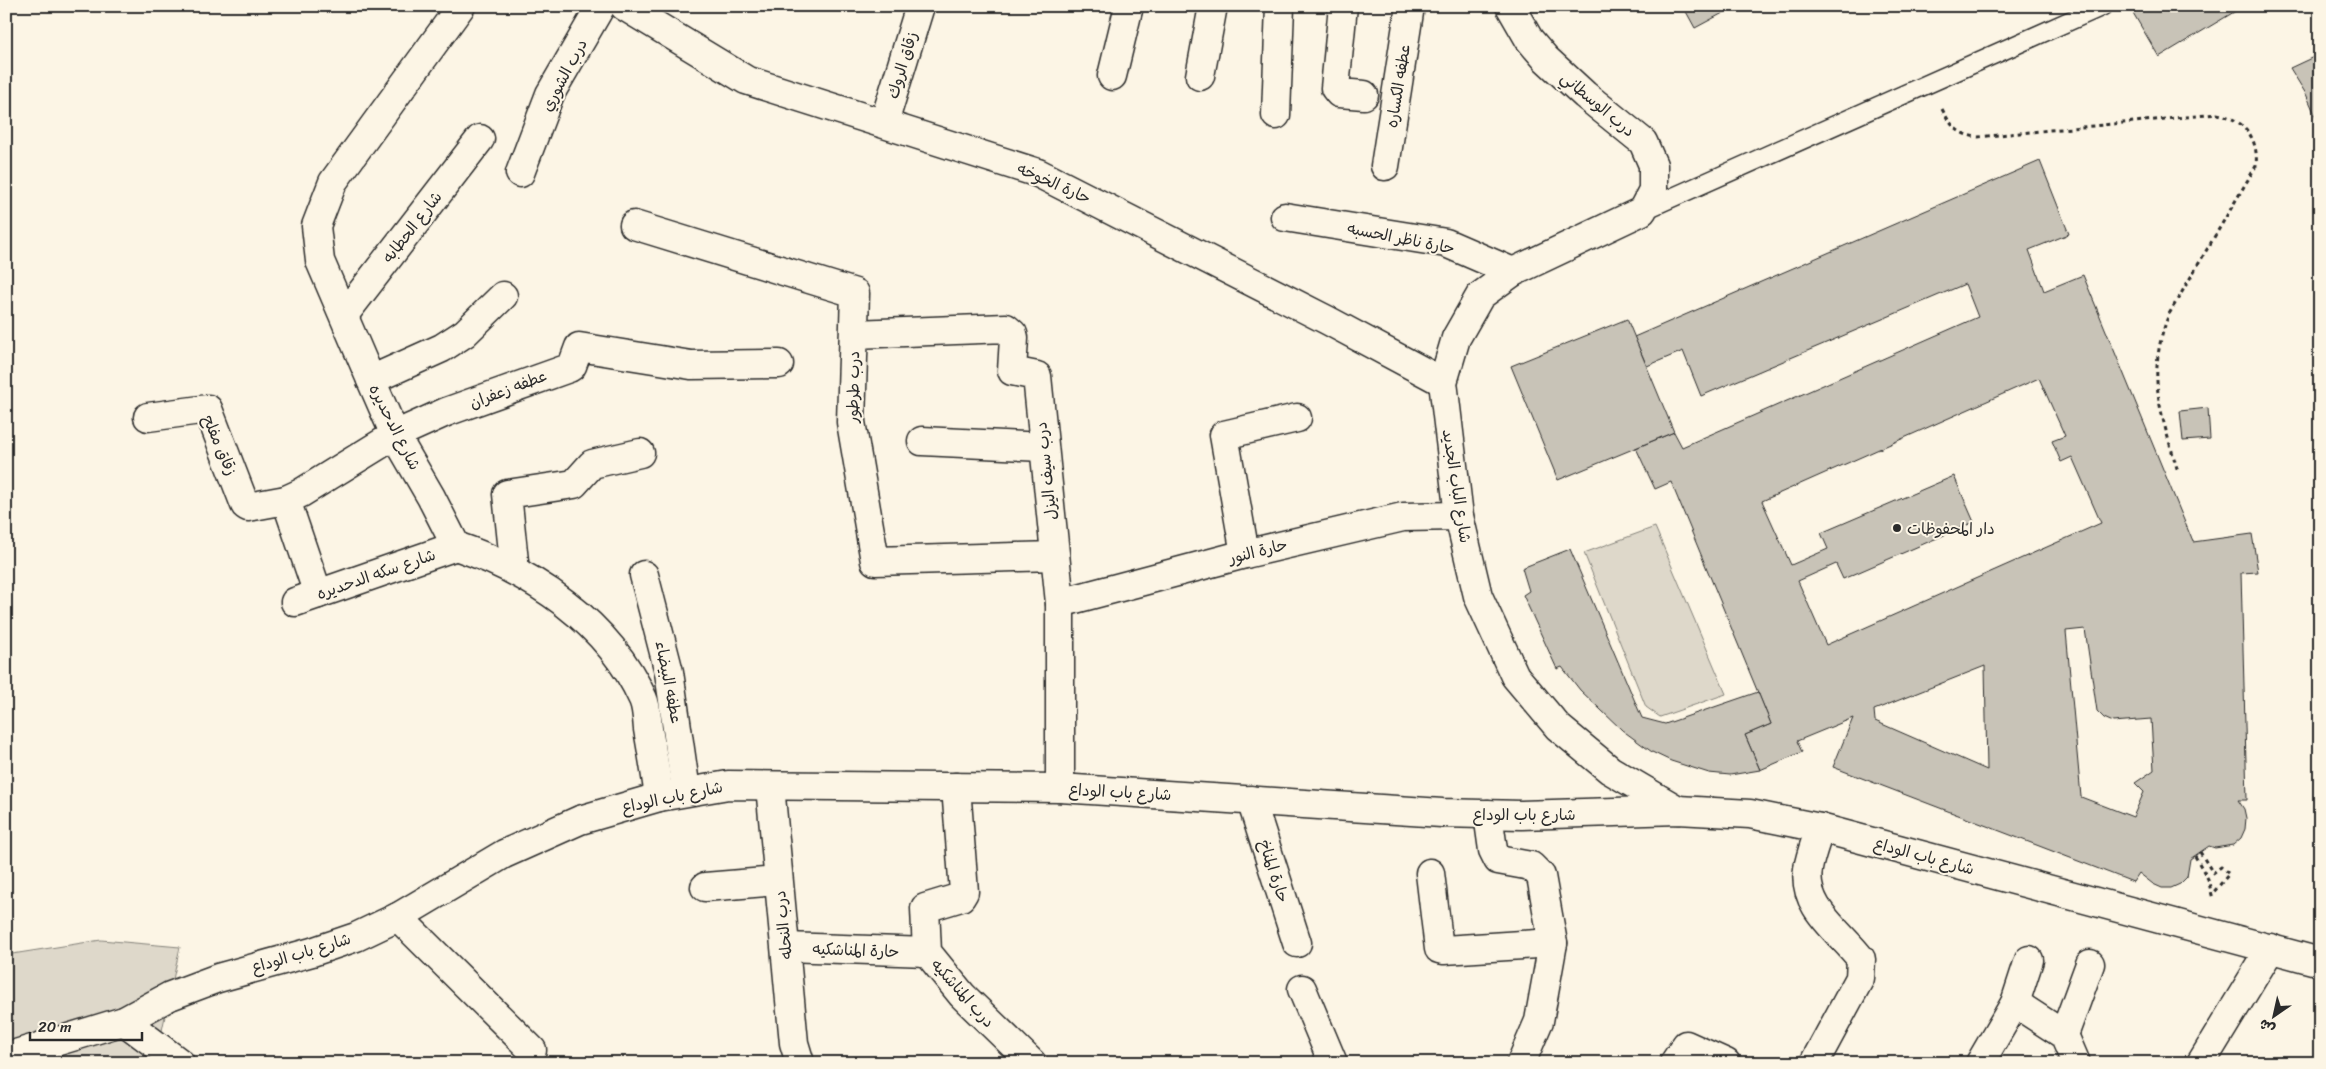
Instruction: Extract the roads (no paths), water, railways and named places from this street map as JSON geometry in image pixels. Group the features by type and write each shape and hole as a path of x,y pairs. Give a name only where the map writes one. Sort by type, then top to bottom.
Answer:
{"street":[{"name":"شارع الدحديره","path":"456,546 396,435 371,380 320,261 316,226 333,182 461,6"},
{"name":"درب الشوري","path":"520,173 550,94 601,6"},
{"name":"حارة الخوخه","path":"624,6 746,80 1038,173 1327,320 1443,382"},
{"name":"زقاق الروك","path":"884,123 920,6"},
{"path":"1112,76 1128,6"},
{"path":"1200,76 1213,6"},
{"path":"1276,115 1280,6"},
{"path":"1344,6 1335,88 1339,93 1364,95"},
{"name":"عطفه الكساره","path":"1386,166 1410,6"},
{"name":"درب الوسطاني","path":"1510,6 1529,39 1546,59 1578,89 1643,142 1653,165 1653,173 1652,190 1642,211"},
{"name":"شارع الحطابه","path":"344,316 480,139"},
{"name":"شارع الباب الجديد","path":"1642,211 1513,272 1480,296 1456,338 1443,382 1459,516 1478,596 1515,676 1558,727 1610,770 1678,810"},
{"name":"حارة ناظر الحسبه","path":"1285,217 1446,243 1513,272"},
{"name":"درب طرطور","path":"634,225 855,293 851,422 875,561 1055,556"},
{"path":"371,380 442,348 465,332 503,296"},
{"name":"درب سيف اليزل","path":"855,334 1006,328 1010,330 1014,338 1012,371 1037,376 1060,603 1060,788"},
{"name":"عطفه زعفران","path":"246,506 286,500 326,479 396,435 446,412 569,368 572,366 579,347 691,365 779,364"},
{"name":"زقاق مفلح","path":"148,417 208,409 246,506"},
{"path":"1245,554 1224,434 1297,418"},
{"path":"922,441 1043,447"},
{"path":"515,571 507,494 574,484 592,464 640,453"},
{"name":"شارع سكه الدحديره","path":"286,500 307,598 456,546"},
{"name":"حارة النور","path":"1060,603 1245,554 1403,517 1459,516"},
{"path":"456,546 483,555 515,571 577,612 604,638 626,668 644,701 659,797"},
{"name":"عطفه البيضاء","path":"644,575 669,672 686,791"},
{"name":"شارع باب الوداع","path":"6,1057 124,1021 170,996 218,978 312,952 356,937 398,917 504,854 541,836 595,815 659,797 728,785 1060,788 1488,814 1561,815 1678,810 1750,814 1820,828 2320,962"},
{"name":"درب النحله","path":"770,786 794,1043 800,1063"},
{"name":"درب المناشكيه","path":"956,787 964,892 960,897 925,908 927,952 962,995 1032,1063"},
{"name":"حارة المناخ","path":"1251,800 1297,943"},
{"path":"1488,814 1493,850 1498,860 1531,866 1541,876 1553,943 1539,1021 1521,1063"},
{"path":"1814,1063 1860,978 1861,960 1813,905 1808,890 1808,869 1820,828"},
{"path":"1430,873 1439,948 1444,950 1553,943"},
{"path":"705,887 778,881"},
{"path":"398,917 532,1050"},
{"name":"حارة المناشكيه","path":"786,948 927,952"},
{"path":"2202,1063 2271,948"},
{"path":"1980,1063 2015,1003 2028,960"},
{"path":"2064,1035 2090,964"},
{"path":"1302,989 1333,1063"},
{"path":"2015,1003 2064,1035 2076,1063"},
{"path":"124,1021 180,1063"},
{"path":"1674,1063 1686,1045 1726,1063"}],"lane":[{"path":"1642,211 2103,6"}],"place":[{"name":"دار المحفوظات","path":"1897,528"}]}
